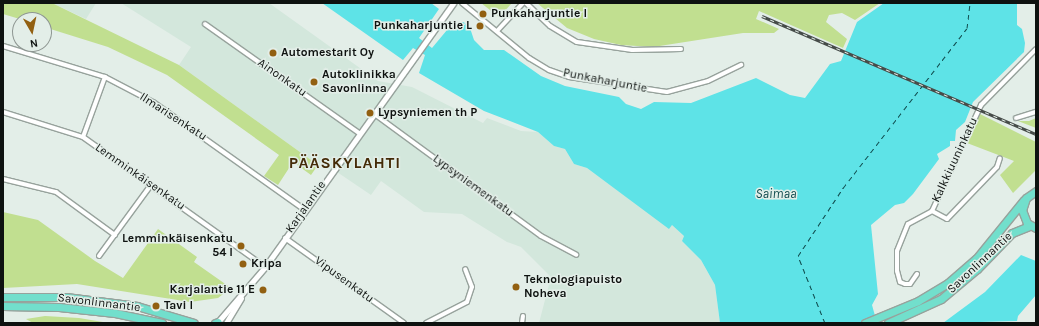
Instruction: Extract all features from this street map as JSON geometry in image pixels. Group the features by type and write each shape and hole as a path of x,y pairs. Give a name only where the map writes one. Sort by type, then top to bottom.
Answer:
{"highway":[{"name":"Savonlinnantie","path":"866,323 918,301 948,283 976,259 1024,200 1036,191"},
{"path":"1024,200 1023,216 1034,228"},
{"name":"Savonlinnantie","path":"888,323 921,309 960,285 1012,233 1034,228"},
{"name":"Savonlinnantie","path":"3,297 66,297 137,306 194,323"},
{"name":"Savonlinnantie","path":"3,306 59,307 115,313 162,323"}],"street":[{"name":"Karjalantie","path":"216,323 243,294 265,267 372,113 453,3"},
{"name":"Punkaharjuntie","path":"462,3 498,31 528,58 549,70 569,77 668,92 688,88 741,65"},
{"path":"498,31 523,3"},
{"path":"526,3 550,26 577,42 632,50 681,49"},
{"name":"Ainonkatu","path":"205,24 359,133"},
{"name":"Ilmarisenkatu","path":"3,46 105,77 164,108 305,210"},
{"name":"Kalkkiuuninkatu","path":"917,274 910,284 900,282 896,262 902,238 908,224 932,211 977,112 1036,50"},
{"path":"83,137 105,77"},
{"name":"Lemminkäisenkatu","path":"3,112 83,137 265,267"},
{"path":"1016,118 1036,112"},
{"name":"Lypsyniemenkatu","path":"372,113 541,236 576,255"},
{"path":"932,211 947,219 997,167 1000,158"},
{"path":"3,179 56,192 115,235"},
{"path":"99,256 151,185"},
{"name":"Vipusenkatu","path":"285,238 404,323"},
{"path":"426,323 467,302 472,287 465,269"},
{"name":"Karjalantie","path":"226,323 243,294"},
{"path":"522,323 523,316"}],"shaded area":[{"path":"52,3 96,3 86,19"},
{"path":"121,3 269,3 378,81 412,87 483,123 487,118 521,131 538,132 554,146 565,149 574,164 587,168 669,228 672,225 684,236 682,241 701,260 715,285 720,323 539,323 551,277 521,247 507,242 462,214 424,212 381,181 371,195 337,172 318,165 179,65 191,47"}],"green space":[{"path":"3,3 52,3 179,65 318,165 311,175 293,162 278,185 264,176 279,155 167,75 108,47 52,30 52,12 12,12 12,17 3,14"},
{"path":"481,3 512,3 499,17"},
{"path":"537,3 880,3 855,20 842,13 829,15 826,22 847,39 843,48 759,11 756,19 779,29 774,33 743,33 653,47 621,45 594,39 567,28"},
{"path":"980,114 1036,142 1036,170 1013,193 1000,175 1014,161 967,143"},
{"path":"1036,118 1036,128 1018,121 1029,121"},
{"path":"3,212 38,220 95,261 123,278 158,229 197,257 194,262 231,288 218,298 190,302 77,284 3,288"},
{"path":"45,316 79,318 109,323 33,323 26,319"}],"water":[{"name":"Saimaa","path":"322,3 431,3 439,9 419,38 432,48 447,30 463,22 469,25 474,40 484,50 504,50 541,76 565,86 619,97 626,104 641,109 654,102 691,103 756,78 790,95 805,98 830,64 841,61 857,22 884,3 1017,3 1017,25 1022,29 1025,43 1024,52 973,102 965,122 956,130 955,141 950,141 950,146 937,154 939,159 913,194 904,203 895,205 871,225 878,294 872,305 877,323 720,323 715,285 701,260 682,241 684,236 672,225 669,229 587,168 574,164 565,149 554,146 538,132 484,111 419,73 425,55 413,48 403,60"},
{"path":"1021,255 1036,261 1036,295 1018,316 1017,321 943,323 985,292"}],"ferry route":[{"path":"825,323 798,256 843,188 967,28 970,3"}],"railway":[{"path":"762,16 1036,134"}],"place":[{"name":"Punkaharjuntie I","path":"483,14"},
{"name":"Punkaharjuntie L","path":"480,26"},
{"name":"Automestarit Oy","path":"273,53"},
{"name":"Autoklinikka Savonlinna","path":"314,82"},
{"name":"Lypsyniemen th P","path":"370,113"},
{"name":"Lemminkäisenkatu 54 I","path":"241,246"},
{"name":"Kripa","path":"243,264"},
{"name":"Teknologiapuisto Noheva","path":"516,287"},
{"name":"Karjalantie 11 E","path":"263,290"},
{"name":"Tavi I","path":"156,306"}],"district":[{"name":"PÄÄSKYLAHTI","path":"345,163"}]}
